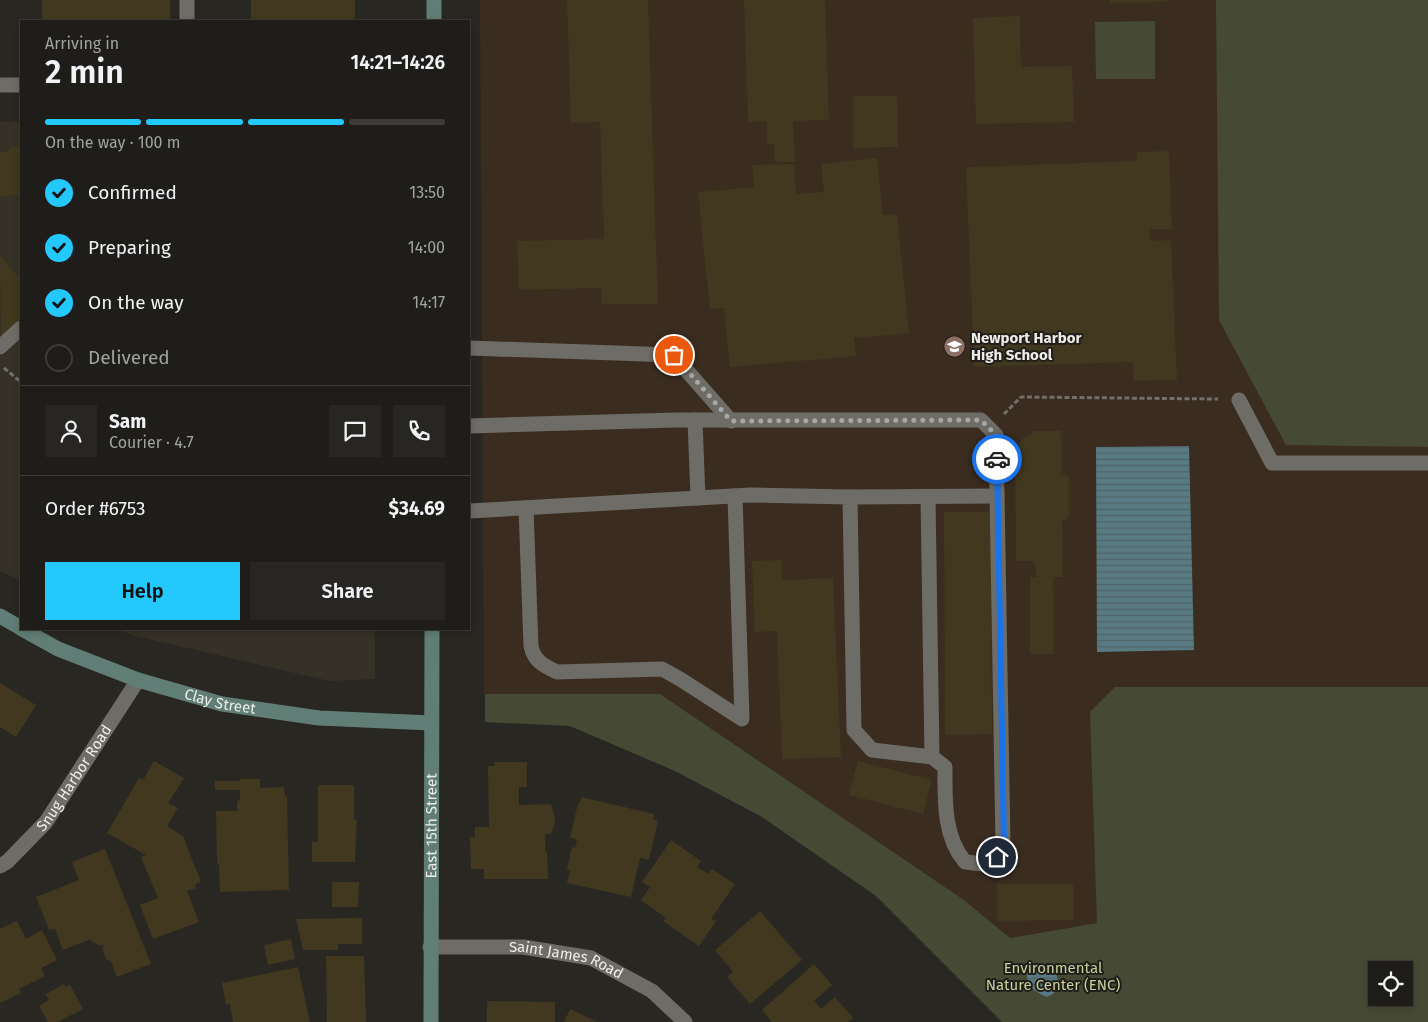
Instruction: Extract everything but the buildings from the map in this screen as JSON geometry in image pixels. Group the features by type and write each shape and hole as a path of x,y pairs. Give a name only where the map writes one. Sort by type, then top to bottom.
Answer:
{"street":[{"path":"187,0 187,20"},
{"path":"434,0 434,20"},
{"path":"0,85 20,86"},
{"path":"0,347 20,329"},
{"path":"470,348 674,355 731,421"},
{"path":"1239,400 1272,463 1428,463"},
{"path":"695,420 698,498"},
{"path":"470,426 695,420 981,420 996,435 1004,844 997,857 983,864 965,862 958,854 945,817 945,767 932,757 872,750 854,730 850,497"},
{"path":"470,512 750,495 850,497 997,496"},
{"path":"526,508 531,646 536,660 546,668 557,672 662,669 680,678 742,719 734,496"},
{"path":"928,497 932,757"},
{"name":"Clay Street","path":"0,616 20,627"},
{"name":"Clay Street","path":"25,630 58,649 138,680 222,704 319,718 432,722"},
{"name":"East 15th Street","path":"431,1022 432,630"},
{"name":"Snug Harbor Road","path":"0,866 7,862 46,822 138,680"},
{"name":"Saint James Road","path":"430,947 523,947 591,958 652,991 685,1022"}],"path":[{"path":"0,365 20,381"},
{"path":"989,429 1021,397 1239,400"}],"shaded area":[{"name":"Newport Harbor High School","path":"480,0 1428,0 1428,1022 1375,1006 1413,1006 1413,961 1368,961 1368,1004 1097,923 1010,938 964,900 660,694 484,694"},
{"path":"20,121 20,581 0,571 0,122"},
{"path":"120,630 375,630 375,679 329,681 131,635"}],"green space":[{"path":"1216,0 1428,0 1428,447 1286,445 1219,320"},
{"path":"1155,21 1155,79 1096,79 1095,22"},
{"name":"Environmental Nature Center (ENC)","path":"1115,687 1428,687 1428,1022 1002,1022 876,896 762,817 675,771 570,726 485,722 485,694 660,694 964,900 1010,938 1097,923 1090,712"}],"water":[{"path":"1189,446 1194,650 1097,652 1096,447"},
{"path":"1039,966 1051,968 1058,979 1058,989 1047,997 1031,987 1027,980 1028,970"}],"way so far":[{"path":"674,355 731,421 981,420 996,435 997,459"}],"place":[{"name":"Newport Harbor High School","path":"955,347"}],"route":[{"path":"997,459 1004,844 997,857"}]}
